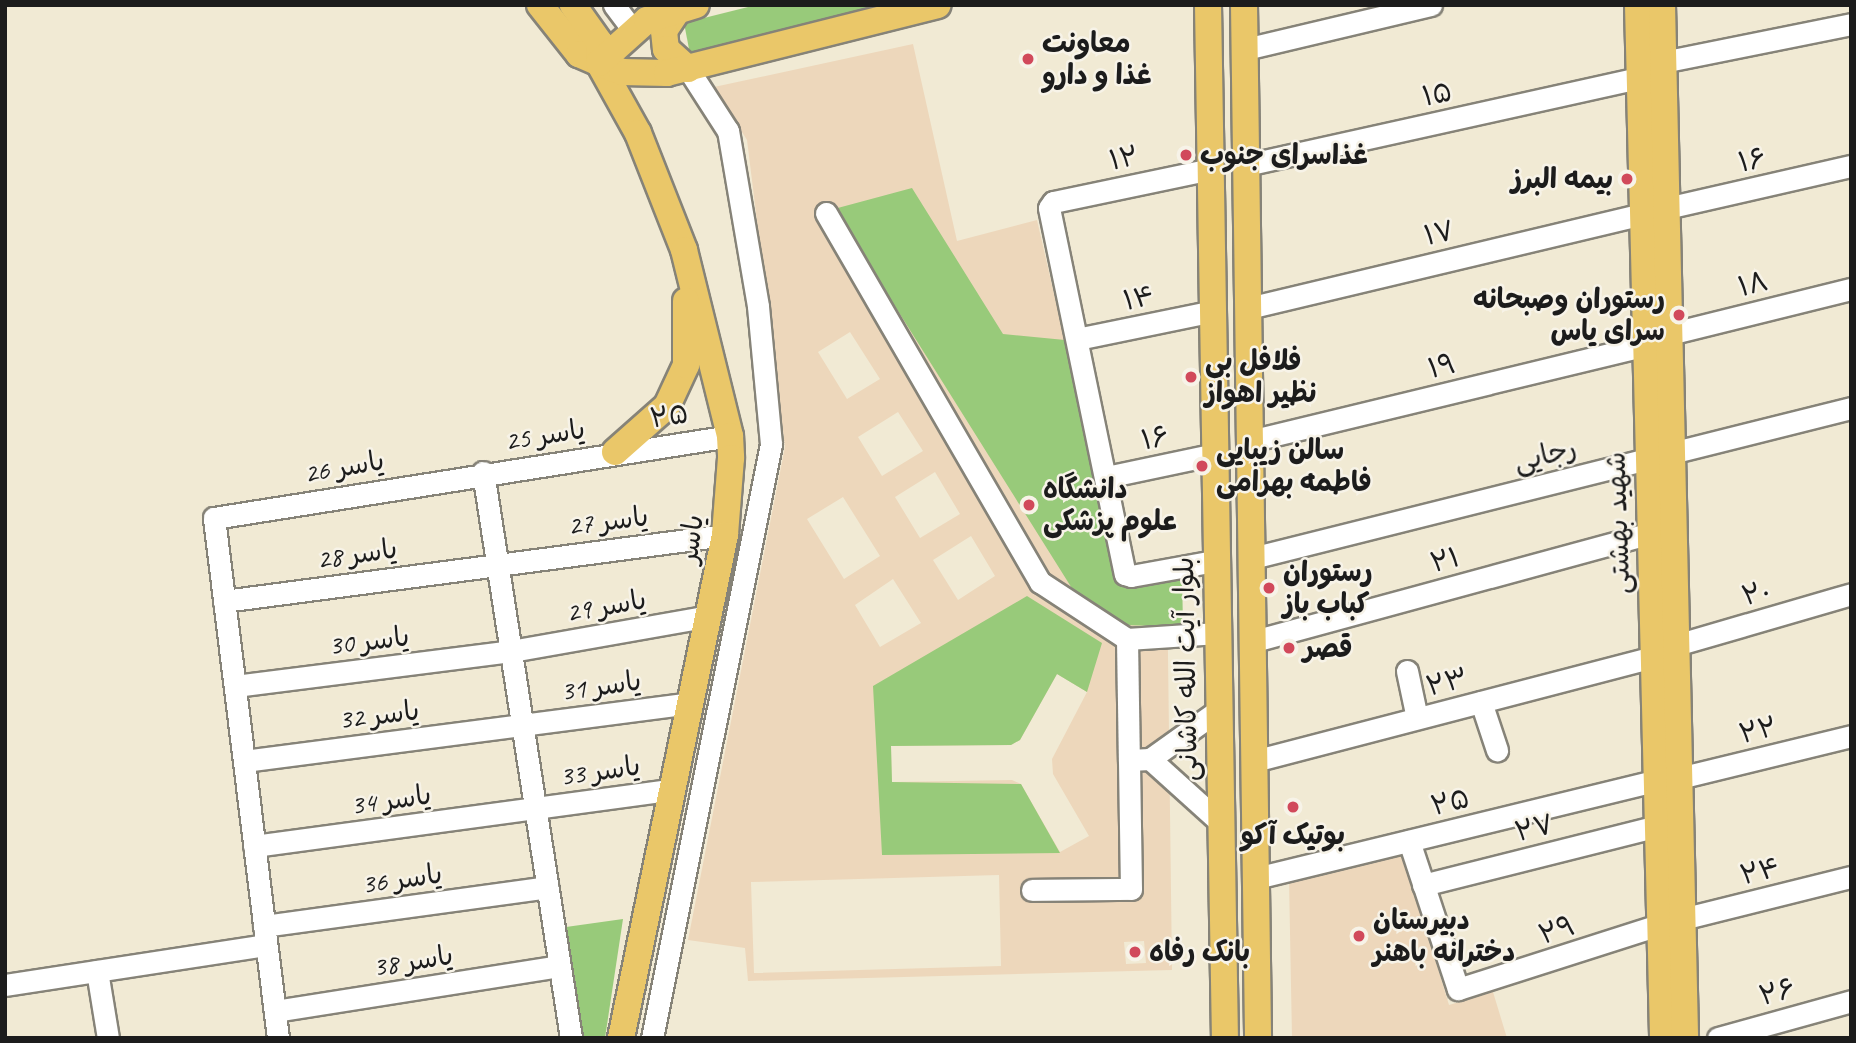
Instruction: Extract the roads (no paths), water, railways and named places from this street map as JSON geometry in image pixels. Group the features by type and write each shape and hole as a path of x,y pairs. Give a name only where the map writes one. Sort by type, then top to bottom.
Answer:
{"main road":[{"name":"یاسر","path":"540,5 579,54 599,64"},
{"name":"یاسر","path":"573,5 600,43 599,64 638,133 684,250 730,436 725,535 710,616 688,703 673,789 621,1038"},
{"path":"687,8 633,30 599,64 622,72 667,73 938,5"},
{"name":"بلوار آیت الله کاشانی","path":"1208,5 1215,454 1214,561 1220,709 1225,1038"},
{"path":"1244,5 1258,1038"},
{"name":"شهید بهشتی","path":"1638,5 1640,78 1655,211"},
{"name":"شهید بهشتی","path":"1662,5 1663,62 1655,211 1672,921 1663,1038"},
{"path":"687,8 664,31 666,49 688,69"},
{"path":"615,452 667,406 686,365 684,250"},
{"name":"شهید بهشتی","path":"1659,455 1651,533 1665,651"},
{"name":"شهید بهشتی","path":"1668,779 1658,825 1685,1038"}],"street":[{"path":"614,5 633,30"},
{"path":"1245,49 1431,5"},
{"path":"1663,62 1851,24"},
{"path":"652,1038 771,444 758,306 727,131 688,69"},
{"name":"۱۵","path":"1246,165 1640,78"},
{"name":"۱۶","path":"1655,211 1851,166"},
{"name":"۱۲","path":"1077,339 1049,204 1211,169"},
{"name":"۱۷","path":"1248,307 1655,211"},
{"path":"826,213 1040,582 1127,639 1218,633"},
{"name":"۱۸","path":"1658,340 1851,289"},
{"name":"۱۴","path":"1077,339 1213,311"},
{"path":"1077,339 1126,576 1214,561"},
{"name":"۱۹","path":"1250,441 1658,340"},
{"name":"رجایی","path":"1252,558 1851,408"},
{"name":"۲۵","path":"615,452 730,436"},
{"name":"یاسر 25","path":"483,472 615,452"},
{"name":"۱۶","path":"1105,477 1215,454"},
{"path":"483,472 571,1038"},
{"name":"یاسر 26","path":"224,600 214,518 483,472"},
{"name":"۲۱","path":"1254,641 1651,533"},
{"name":"یاسر 27","path":"497,562 725,535"},
{"name":"یاسر 28","path":"224,600 497,562"},
{"name":"۲۰","path":"1665,651 1851,594"},
{"path":"224,600 278,1038"},
{"name":"یاسر 29","path":"511,651 710,616"},
{"path":"1032,890 1131,889 1140,759 1127,639"},
{"name":"یاسر 30","path":"235,686 511,651"},
{"name":"۲۳","path":"1254,761 1665,651"},
{"path":"1408,671 1417,718"},
{"path":"1480,702 1497,750"},
{"name":"یاسر 31","path":"522,725 688,703"},
{"path":"1140,759 1220,709"},
{"name":"یاسر 32","path":"244,761 522,725"},
{"name":"۲۲","path":"1668,779 1851,736"},
{"path":"1140,759 1222,824"},
{"name":"۲۵","path":"1256,878 1668,779"},
{"name":"یاسر 33","path":"535,808 673,789"},
{"name":"یاسر 34","path":"254,846 535,808"},
{"name":"۲۷","path":"1423,885 1658,825"},
{"name":"۲۹","path":"1409,841 1455,985 1463,991 1672,921"},
{"name":"۲۴","path":"1672,921 1851,877"},
{"name":"یاسر 36","path":"5,985 97,971 265,936 547,887"},
{"name":"یاسر 38","path":"275,1011 559,966"},
{"path":"97,971 108,1038"},
{"name":"۲۶","path":"1717,1038 1851,1001"}],"place":[{"name":"معاونت غذا و دارو","path":"1028,59"},
{"name":"غذاسرای جنوب","path":"1186,155"},
{"name":"بیمه البرز","path":"1627,179"},
{"name":"رستوران وصبحانه سرای یاس","path":"1679,315"},
{"name":"فلافل بی نظیر اهواز","path":"1191,377"},
{"name":"سالن زیبایی فاطمه بهرامی","path":"1202,466"},
{"name":"دانشگاه علوم پزشکی","path":"1029,505"},
{"name":"رستوران کباب باز","path":"1269,588"},
{"name":"قصر","path":"1289,648"},
{"name":"بوتیک آکو","path":"1293,807"},
{"name":"دبیرستان دخترانه باهنر","path":"1359,936"},
{"name":"بانک رفاه","path":"1135,952"}]}
